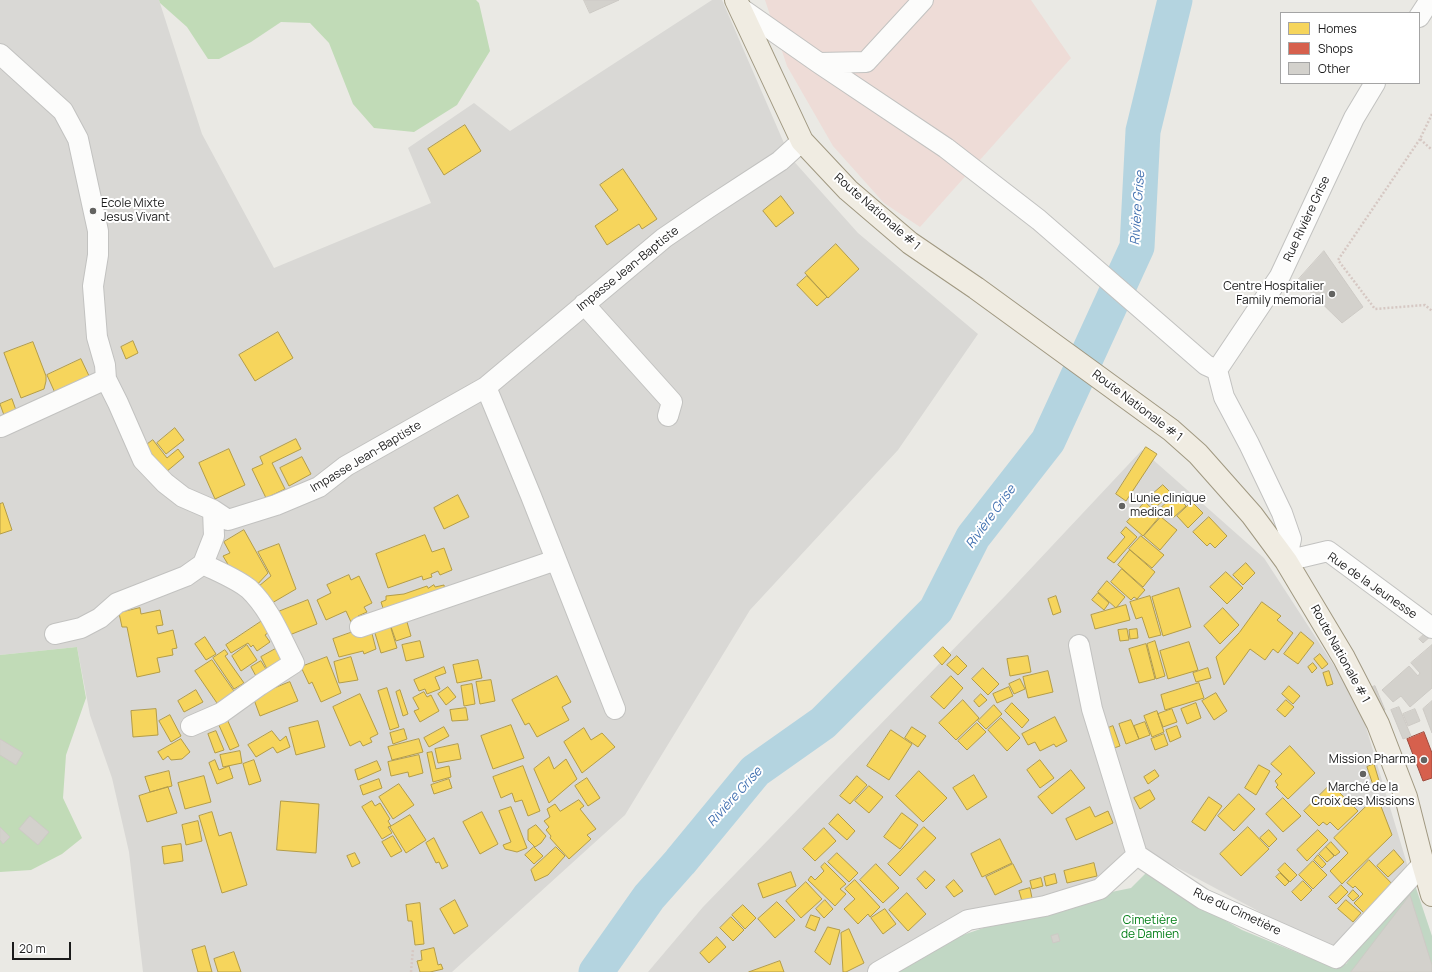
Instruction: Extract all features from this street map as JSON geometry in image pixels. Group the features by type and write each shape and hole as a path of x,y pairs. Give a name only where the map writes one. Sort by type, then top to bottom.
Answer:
{"main road":[{"name":"Route Nationale # 1","path":"737,4 802,141 848,190 910,243 976,288 1171,430 1198,454 1242,504 1286,560 1344,658 1378,724 1406,797 1432,895"}],"street":[{"path":"819,63 866,62 923,0"},
{"path":"1420,15 1430,0"},
{"path":"737,4 819,63 946,148 1039,220 1212,367 1224,397 1249,444 1282,513 1291,539 1286,560"},
{"name":"Impasse Jean-Baptiste","path":"1,55 63,111 78,139 98,231 98,255 93,286 98,337 105,365 106,380 118,403 142,460 165,483 184,497 214,510 228,520 276,505 318,487 346,466 486,387 664,238 780,161 802,141"},
{"name":"Rue Rivière Grise","path":"1212,367 1280,276 1354,118 1374,84"},
{"path":"584,304 672,402 668,416"},
{"path":"1,427 106,380"},
{"path":"486,387 615,709"},
{"path":"55,634 81,628 100,618 117,603 186,576 203,564 214,536 214,510"},
{"name":"Rue de la Jeunesse","path":"1286,560 1328,551 1432,628"},
{"path":"360,627 556,560"},
{"path":"191,726 222,712 294,663 266,608 248,589 224,574 203,564"},
{"path":"878,972 968,920 1045,906 1100,888 1137,855 1092,709 1079,645"},
{"name":"Rue du Cimetière","path":"1137,855 1203,899 1336,958 1423,864"}],"path":[{"path":"1432,114 1420,139 1338,260 1376,309 1425,305 1432,311"},
{"path":"1420,139 1432,150"},
{"path":"411,972 413,949"}],"shaded area":[{"path":"0,0 159,0 202,134 274,268 431,203 408,148 474,103 510,131 712,0 722,0 790,157 858,233 978,334 898,450 750,610 625,815 452,972 143,972 129,852 112,778 90,715 77,647 0,655"},
{"path":"765,0 1031,0 1071,58 920,227 884,203 833,146 787,66"},
{"path":"1142,450 1264,558 1359,704 1410,874 1335,952 1142,849 1097,881 1057,896 969,914 873,972 648,972 703,907 1005,596"}],"green space":[{"path":"159,0 476,0 479,3 490,51 457,105 414,132 374,128 353,104 329,43 310,23 281,22 251,42 219,59 208,59 187,27 160,3"},
{"path":"77,647 86,698 66,755 63,798 82,838 62,854 31,870 0,872 0,655"},
{"name":"Cimetière de Damien","path":"1149,870 1179,894 1242,930 1327,965 1346,964 1413,879 1432,936 1432,972 886,972 954,938 998,923 1092,896 1131,888"}],"building: Homes":[{"path":"465,125 481,151 444,175 428,149"},
{"path":"623,169 657,219 642,229 639,224 607,245 595,226 618,210 600,185"},
{"path":"781,196 794,213 776,227 763,211"},
{"path":"836,244 859,269 828,298 805,273"},
{"path":"807,276 827,297 817,306 797,285"},
{"path":"278,332 293,358 255,381 239,355"},
{"path":"133,341 138,353 126,359 121,347"},
{"path":"33,342 46,376 46,381 44,389 21,398 4,353"},
{"path":"81,359 90,378 56,395 47,375"},
{"path":"12,399 17,413 5,418 0,404"},
{"path":"175,428 184,440 166,454 157,443"},
{"path":"296,439 301,449 272,463 285,489 266,498 252,469 263,464 260,457"},
{"path":"153,440 167,458 178,449 184,457 166,472 145,446"},
{"path":"1146,447 1157,454 1126,501 1116,494"},
{"path":"229,449 245,485 215,499 199,463"},
{"path":"302,457 311,474 289,486 280,468"},
{"path":"1163,485 1171,493 1155,508 1147,499"},
{"path":"458,495 469,517 444,529 434,508"},
{"path":"1175,495 1186,506 1173,518 1162,507"},
{"path":"1145,502 1160,516 1143,536 1127,522"},
{"path":"1192,502 1203,513 1188,528 1177,516"},
{"path":"3,503 12,530 0,534 0,504"},
{"path":"1161,517 1177,530 1160,550 1144,536"},
{"path":"1209,517 1227,536 1215,548 1210,543 1207,546 1193,532"},
{"path":"1126,527 1137,537 1114,563 1107,558 1125,537 1121,533"},
{"path":"244,530 268,573 254,588 232,571 223,556 230,553 224,542"},
{"path":"425,535 432,552 444,548 452,570 440,575 438,571 431,574 432,577 423,580 422,576 388,588 376,554"},
{"path":"1141,536 1164,555 1152,568 1129,549"},
{"path":"279,544 296,589 272,603 259,586 271,576 258,552"},
{"path":"1130,550 1155,572 1143,587 1118,565"},
{"path":"1246,563 1255,573 1243,585 1233,575"},
{"path":"1122,569 1145,590 1137,599 1134,597 1131,600 1111,582"},
{"path":"1226,572 1243,588 1227,604 1210,587"},
{"path":"349,575 351,580 359,576 372,603 364,607 367,612 358,616 359,619 351,622 346,611 326,620 317,600 331,593 327,585"},
{"path":"1107,581 1125,597 1116,608 1098,592"},
{"path":"434,585 435,587 444,585 445,591 385,614 381,602 386,600 386,596 404,594"},
{"path":"1179,588 1191,627 1163,636 1152,597"},
{"path":"1098,593 1109,603 1104,610 1092,600"},
{"path":"1056,596 1061,612 1053,615 1048,599"},
{"path":"1150,596 1161,635 1149,638 1142,617 1136,619 1130,602"},
{"path":"308,600 317,624 287,636 278,612"},
{"path":"1262,602 1281,616 1277,620 1293,633 1278,653 1273,649 1265,660 1250,649 1224,685 1216,657 1239,633"},
{"path":"1126,605 1130,620 1095,629 1091,615"},
{"path":"140,608 141,614 160,610 163,625 156,626 158,634 173,630 177,648 172,649 173,655 157,658 160,672 137,677 127,627 122,627 119,613"},
{"path":"1223,608 1239,625 1220,644 1204,626"},
{"path":"265,619 272,630 265,635 270,642 257,651 253,645 251,647 248,643 231,653 226,645"},
{"path":"407,622 411,636 396,641 391,627"},
{"path":"390,625 397,648 381,653 374,630"},
{"path":"370,626 376,649 364,654 363,651 339,657 333,639"},
{"path":"1127,629 1129,640 1120,641 1118,630"},
{"path":"1137,629 1138,638 1130,639 1129,630"},
{"path":"1301,632 1314,643 1298,664 1284,654"},
{"path":"205,637 216,654 206,660 195,644"},
{"path":"420,641 424,657 406,661 402,645"},
{"path":"1155,641 1165,676 1156,679 1147,644"},
{"path":"1189,642 1198,670 1168,679 1160,651"},
{"path":"1146,644 1155,679 1139,683 1129,649"},
{"path":"247,645 257,660 241,671 232,656"},
{"path":"279,647 287,661 268,671 261,657"},
{"path":"943,647 951,655 942,665 934,656"},
{"path":"225,650 228,654 225,656 244,683 234,689 213,658"},
{"path":"1320,654 1328,664 1322,669 1314,659"},
{"path":"957,656 967,666 958,675 947,665"},
{"path":"1028,656 1031,672 1010,676 1007,659"},
{"path":"327,657 341,693 321,702 312,682 309,684 301,667"},
{"path":"351,657 358,680 339,683 334,662"},
{"path":"212,660 236,694 219,706 195,671"},
{"path":"478,660 482,678 457,683 453,665"},
{"path":"261,661 267,671 257,678 251,667"},
{"path":"1313,663 1317,668 1312,673 1308,667"},
{"path":"444,667 446,673 435,677 440,689 427,694 425,689 419,691 414,680"},
{"path":"983,668 999,684 988,695 972,679"},
{"path":"1208,668 1211,678 1196,682 1193,673"},
{"path":"1048,671 1053,692 1028,698 1023,677"},
{"path":"1329,671 1333,684 1327,686 1323,673"},
{"path":"557,676 571,702 562,707 569,720 537,737 529,723 525,725 512,700"},
{"path":"951,676 963,688 944,709 931,697"},
{"path":"1020,679 1025,689 1014,694 1009,684"},
{"path":"491,680 495,701 480,704 476,682"},
{"path":"290,682 298,701 260,716 253,697"},
{"path":"1199,683 1204,698 1165,710 1161,695"},
{"path":"472,684 475,704 464,706 461,686"},
{"path":"1289,686 1300,696 1293,704 1282,694"},
{"path":"448,687 456,697 446,705 438,694"},
{"path":"1009,687 1013,696 997,703 993,694"},
{"path":"387,688 399,727 390,730 378,691"},
{"path":"196,690 203,702 184,712 178,701"},
{"path":"400,690 408,714 403,716 396,692"},
{"path":"424,692 427,697 431,695 439,711 420,722 414,711 419,709 413,698"},
{"path":"1216,693 1227,711 1214,720 1202,701"},
{"path":"360,694 378,734 370,738 372,742 363,746 360,741 350,746 333,707"},
{"path":"981,694 987,700 979,707 974,701"},
{"path":"963,700 979,718 956,740 939,723"},
{"path":"1286,700 1294,707 1285,717 1277,710"},
{"path":"1012,703 1029,720 1022,728 1005,711"},
{"path":"1196,703 1201,718 1187,724 1181,709"},
{"path":"994,705 1002,714 986,729 978,721"},
{"path":"466,708 468,720 452,721 450,710"},
{"path":"156,709 158,735 133,737 131,711"},
{"path":"1172,709 1177,722 1163,727 1158,714"},
{"path":"1157,711 1164,732 1152,737 1144,716"},
{"path":"170,715 181,736 171,742 159,721"},
{"path":"1055,717 1067,741 1056,747 1054,744 1040,751 1035,742 1028,745 1022,734"},
{"path":"1001,718 1020,738 1007,751 988,730"},
{"path":"227,719 239,746 230,750 218,723"},
{"path":"1131,720 1139,739 1126,744 1119,724"},
{"path":"318,721 325,747 296,755 289,728"},
{"path":"1145,722 1150,735 1139,739 1134,726"},
{"path":"977,723 986,732 967,750 958,741"},
{"path":"511,725 524,758 493,769 481,736"},
{"path":"1113,726 1120,746 1108,750 1101,731"},
{"path":"1177,726 1181,737 1170,742 1166,730"},
{"path":"444,727 449,736 429,747 424,738"},
{"path":"912,727 926,736 918,747 905,738"},
{"path":"584,728 591,740 602,733 615,747 582,773 564,742"},
{"path":"404,729 407,739 393,744 390,733"},
{"path":"891,730 912,744 889,780 867,766"},
{"path":"216,731 224,750 215,753 208,734"},
{"path":"272,731 280,741 286,736 290,747 277,753 273,747 256,757 248,745"},
{"path":"1164,734 1168,745 1155,750 1151,739"},
{"path":"181,739 190,752 182,759 171,760 168,756 163,760 158,752"},
{"path":"419,739 423,752 392,760 388,747"},
{"path":"458,744 461,759 438,763 435,749"},
{"path":"1290,746 1315,773 1288,799 1276,787 1278,785 1275,781 1282,774 1271,764"},
{"path":"240,751 242,763 223,767 220,755"},
{"path":"432,752 436,769 449,766 451,777 433,782 427,753"},
{"path":"419,755 423,773 409,777 408,772 391,776 388,762"},
{"path":"549,757 554,769 566,759 577,779 549,803 534,769"},
{"path":"215,760 219,770 229,766 233,778 217,784 209,763"},
{"path":"254,760 261,781 249,785 243,764"},
{"path":"1040,760 1054,778 1040,788 1027,770"},
{"path":"377,761 381,770 358,780 355,770"},
{"path":"1374,764 1380,784 1373,785 1367,767"},
{"path":"1259,765 1270,771 1256,795 1245,788"},
{"path":"523,766 540,811 528,816 522,800 515,802 512,793 501,798 493,777"},
{"path":"1071,770 1085,788 1052,814 1038,797"},
{"path":"1155,770 1159,776 1148,784 1144,777"},
{"path":"169,771 172,786 150,792 145,777"},
{"path":"919,771 947,798 923,822 896,796"},
{"path":"974,775 987,797 967,810 953,788"},
{"path":"204,776 211,802 185,809 178,783"},
{"path":"857,776 867,785 850,804 840,796"},
{"path":"587,778 600,798 588,806 575,786"},
{"path":"379,779 382,788 363,795 360,786"},
{"path":"449,779 452,788 434,794 431,785"},
{"path":"399,784 414,805 393,819 379,797"},
{"path":"1331,784 1358,811 1338,830 1330,822 1327,825 1323,822 1319,826 1304,811"},
{"path":"869,786 883,797 869,813 855,801"},
{"path":"168,787 177,813 147,822 139,796"},
{"path":"1150,790 1155,799 1140,809 1134,798"},
{"path":"1239,794 1255,809 1234,831 1218,816"},
{"path":"1377,796 1392,835 1342,884 1330,871 1348,853 1334,838"},
{"path":"1209,797 1222,806 1205,831 1192,822"},
{"path":"1283,798 1301,816 1283,832 1266,814"},
{"path":"579,800 584,806 580,809 596,829 587,835 591,839 569,859 550,838 551,836 546,830 549,827 544,821 550,817 547,809 555,804 560,811"},
{"path":"281,801 319,804 316,853 277,850"},
{"path":"372,801 375,806 380,803 390,819 388,821 391,826 388,827 392,833 382,839 362,807"},
{"path":"511,807 527,848 517,852 505,849 503,845 511,842 499,811"},
{"path":"1090,807 1095,817 1108,811 1113,823 1076,840 1066,819"},
{"path":"212,812 219,836 231,832 247,885 222,893 199,816"},
{"path":"482,812 498,844 480,854 463,822"},
{"path":"902,813 918,825 900,849 884,837"},
{"path":"838,814 855,831 847,840 829,824"},
{"path":"410,815 426,840 406,853 390,827"},
{"path":"198,821 202,841 186,845 182,825"},
{"path":"536,825 546,836 541,843 535,847 528,840 528,830"},
{"path":"924,827 936,838 900,876 888,864"},
{"path":"1248,827 1269,849 1241,876 1220,854"},
{"path":"824,828 836,841 815,861 803,849"},
{"path":"1269,830 1277,839 1269,847 1260,838"},
{"path":"1318,830 1328,840 1307,861 1297,850"},
{"path":"393,836 402,851 391,857 382,842"},
{"path":"434,838 448,866 442,869 439,862 436,863 426,843"},
{"path":"1000,839 1012,863 982,877 971,854"},
{"path":"1331,842 1340,852 1335,856 1326,847"},
{"path":"181,844 183,861 164,864 162,847"},
{"path":"534,847 543,856 534,864 525,855"},
{"path":"556,847 565,856 548,875 535,881 531,870"},
{"path":"1326,847 1334,856 1327,862 1319,854"},
{"path":"1394,850 1404,862 1388,877 1377,866"},
{"path":"355,853 360,863 352,867 347,856"},
{"path":"837,853 858,873 849,882 828,862"},
{"path":"1318,855 1326,864 1322,868 1314,860"},
{"path":"1369,860 1395,887 1366,915 1354,903 1363,894 1355,886 1353,888 1347,883"},
{"path":"1313,861 1327,875 1313,889 1299,875"},
{"path":"825,863 846,884 840,889 846,894 835,906 808,880 811,876 815,880 824,871 821,867"},
{"path":"1094,863 1097,876 1067,883 1064,871"},
{"path":"1285,863 1297,875 1290,882 1278,870"},
{"path":"876,864 899,888 883,903 860,880"},
{"path":"1013,864 1022,882 995,895 986,877"},
{"path":"925,871 935,880 926,889 917,879"},
{"path":"791,872 796,886 763,898 758,884"},
{"path":"1280,873 1289,882 1285,886 1276,877"},
{"path":"1055,874 1057,883 1046,886 1044,877"},
{"path":"1041,878 1043,886 1032,889 1030,881"},
{"path":"855,880 880,907 870,917 868,914 858,924 844,909 855,899 845,889"},
{"path":"954,880 963,891 954,897 946,887"},
{"path":"1303,881 1312,890 1301,901 1292,892"},
{"path":"806,882 822,899 801,918 786,901"},
{"path":"1341,885 1348,892 1336,904 1329,897"},
{"path":"1030,888 1032,898 1022,901 1019,891"},
{"path":"1353,890 1359,896 1353,901 1348,896"},
{"path":"907,893 926,914 908,931 889,910"},
{"path":"455,900 468,926 454,934 440,909"},
{"path":"825,900 833,909 824,918 816,909"},
{"path":"1346,900 1361,913 1353,922 1338,909"},
{"path":"777,902 795,920 775,938 758,919"},
{"path":"420,903 424,944 415,945 412,921 408,921 406,905"},
{"path":"743,905 756,918 745,929 732,915"},
{"path":"885,909 896,924 883,934 871,918"},
{"path":"811,915 820,918 815,931 806,927"},
{"path":"731,917 744,930 733,941 720,928"},
{"path":"828,927 840,930 830,965 815,952"},
{"path":"849,929 864,963 843,972 841,933"},
{"path":"717,937 726,947 709,963 700,953"},
{"path":"205,946 212,972 198,972 192,950"},
{"path":"434,948 438,965 441,964 443,969 430,972 420,972 417,961 422,960 421,951"},
{"path":"234,952 241,972 218,972 214,959"},
{"path":"780,961 784,972 749,972"}],"building: Shops":[{"name":"Mission Pharma","path":"1424,732 1432,753 1432,778 1423,781 1407,739"}],"building: Other":[{"path":"584,0 619,0 590,13"},
{"name":"Centre Hospitalier Family memorial","path":"1324,251 1363,307 1342,323 1298,280"},
{"path":"1429,630 1432,635 1423,643 1419,639"},
{"path":"1432,645 1432,688 1410,707 1401,696 1393,702 1382,690 1409,666 1418,676 1420,673 1411,663"},
{"path":"1375,686 1385,710 1378,713 1368,689"},
{"path":"1432,701 1432,733 1423,709"},
{"path":"1399,707 1411,736 1403,739 1391,710"},
{"path":"1415,709 1420,721 1408,726 1403,714"},
{"path":"0,739 23,753 16,765 0,755"},
{"path":"30,816 49,832 38,845 19,829"},
{"path":"0,827 10,837 3,844 0,840"},
{"path":"1410,895 1432,965 1432,972 1351,972"},
{"path":"1058,934 1060,941 1053,943 1051,936"}],"waterway":[{"name":"Rivière Grise","path":"596,972 649,897 755,771 823,723 936,610 973,537 1048,441 1137,247 1143,131 1175,0"}],"place":[{"name":"Ecole Mixte Jesus Vivant","path":"93,211"},
{"name":"Centre Hospitalier Family memorial","path":"1332,294"},
{"name":"Lunie clinique medical","path":"1122,506"},
{"name":"Mission Pharma","path":"1424,760"},
{"name":"Marché de la Croix des Missions","path":"1363,774"}]}
